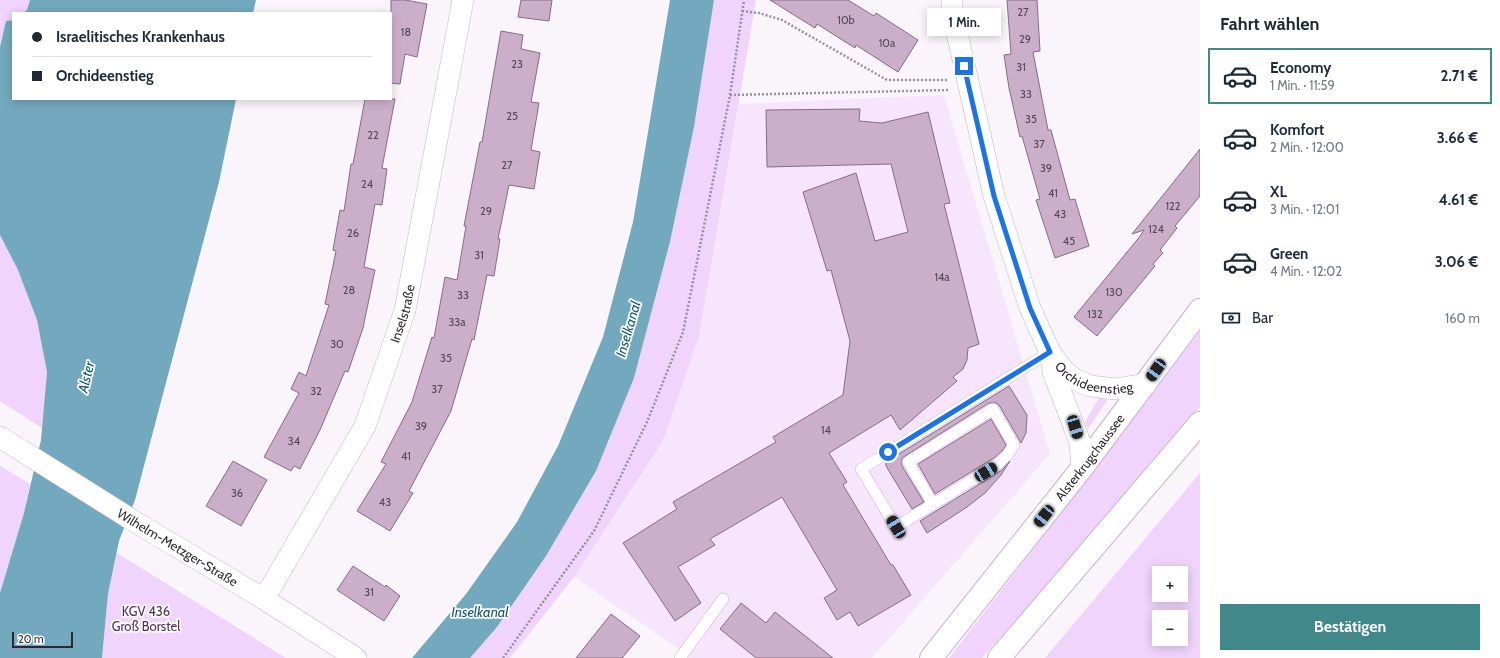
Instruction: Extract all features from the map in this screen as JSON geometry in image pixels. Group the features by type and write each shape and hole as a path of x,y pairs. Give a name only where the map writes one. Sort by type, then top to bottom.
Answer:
{"main road":[{"name":"Alsterkrugchaussee","path":"931,658 1082,468 1200,310"},
{"path":"999,658 1200,423"}],"street":[{"name":"Inselstraße","path":"264,599 366,426 405,310 463,0"},
{"name":"Orchideenstieg","path":"952,0 952,11 994,196 1030,308 1050,352 1064,371 1076,380 1090,386 1115,388 1146,384"},
{"name":"Orchideenstieg","path":"1050,352 1053,372 1080,442 1082,468"},
{"name":"Wilhelm-Metzger-Straße","path":"0,437 137,523 264,599 356,658"}],"lane":[{"path":"934,504 908,462 993,409 1014,445 1008,454 998,464 934,504 896,527 861,469 1050,352"},
{"path":"680,658 723,599"}],"path":[{"path":"503,658 594,531 647,422 681,339 730,95 744,0"},
{"path":"742,11 760,13 782,20 888,80 968,84"},
{"path":"730,95 968,84"}],"shaded area":[{"path":"944,95 1050,454 872,658 692,658 574,577 663,441 699,336 739,104"}],"green space":[{"path":"0,0 30,0 27,10 24,12 12,12 12,20 6,21 0,47"},
{"path":"714,0 756,0 699,336 663,441 574,577 510,658 470,658 497,627 546,556 596,471 634,378 670,243 694,127"},
{"path":"0,235 18,270 37,320 47,372 42,428 0,401"},
{"path":"1200,330 1200,407 1109,516 982,658 949,658 1108,452"},
{"path":"1100,396 1110,396 1088,429 1085,422"},
{"path":"0,466 30,484 24,513 0,593"},
{"path":"1200,473 1200,658 1045,658"},
{"name":"KGV 436 Groß Borstel","path":"117,553 286,658 102,658 108,594"}],"water":[{"path":"30,0 256,0 253,12 24,12 27,10"},
{"name":"Inselkanal","path":"670,0 714,0 694,127 670,242 634,378 596,471 546,556 497,627 470,658 412,658 466,594 517,522 558,446 603,337 633,222"},
{"name":"Alster","path":"12,20 12,100 236,100 219,182 135,500 119,541 108,594 102,658 0,658 0,593 24,513 41,440 47,372 37,320 18,270 0,235 0,47 6,21"}],"building":[{"path":"391,0 405,0 427,4 417,57 405,54 400,84 392,83"},
{"path":"521,0 552,0 549,21 518,17"},
{"path":"770,0 848,0 874,16 876,13 918,40 898,72 856,45 855,48 817,24 815,28"},
{"path":"1007,0 1037,0 1040,51 1033,52 1048,130 1051,130 1070,200 1075,199 1089,246 1055,258 1036,200 1040,199 1022,136 1020,137 1009,88 1004,55 1011,54"},
{"path":"501,31 523,35 521,49 540,53 531,102 539,103 531,150 540,152 534,189 509,185 498,239 500,239 494,276 487,275 474,340 472,339 451,411 409,491 413,493 390,531 357,511 386,464 381,462 412,402 432,337 434,338 445,277 457,280 466,226 464,226 480,142 482,142"},
{"path":"395,99 382,168 387,169 382,205 375,204 364,267 375,270 363,328 348,372 345,371 320,430 300,469 294,466 291,471 264,457 299,393 291,389 299,372 306,376 329,305 325,304 336,251 333,250 340,210 344,211 351,164 353,164 365,100"},
{"path":"860,109 859,121 882,123 928,112 950,203 944,204 979,344 968,348 967,360 963,369 953,377 957,381 900,430 891,415 829,453 847,482 843,485 891,565 893,565 911,595 858,626 850,612 837,620 824,598 837,590 782,497 710,539 715,545 678,567 701,603 675,621 623,543 677,509 673,502 776,442 773,437 843,395 850,341 831,270 827,271 803,192 856,173 875,241 908,232 891,164 767,167 766,110"},
{"path":"1200,149 1200,196 1175,226 1177,228 1160,250 1163,253 1153,264 1155,266 1097,336 1074,317 1141,235 1144,230 1132,234"},
{"path":"1009,386 1027,415 1026,433 1021,443 999,405 996,403 989,403 902,458 902,466 924,502 912,509 886,466 886,462"},
{"path":"991,419 1006,445 1003,450 994,458 935,494 918,464"},
{"path":"233,461 267,480 241,526 206,506"},
{"path":"1010,461 1001,475 985,493 967,507 927,533 920,521 1002,470"},
{"path":"353,566 385,587 386,585 400,596 384,621 337,590"},
{"path":"741,603 766,623 775,612 833,658 756,658 720,629"},
{"path":"611,614 640,636 622,658 576,658"}],"route":[{"path":"888,452 1050,352 1030,308 994,196 964,66"}]}
